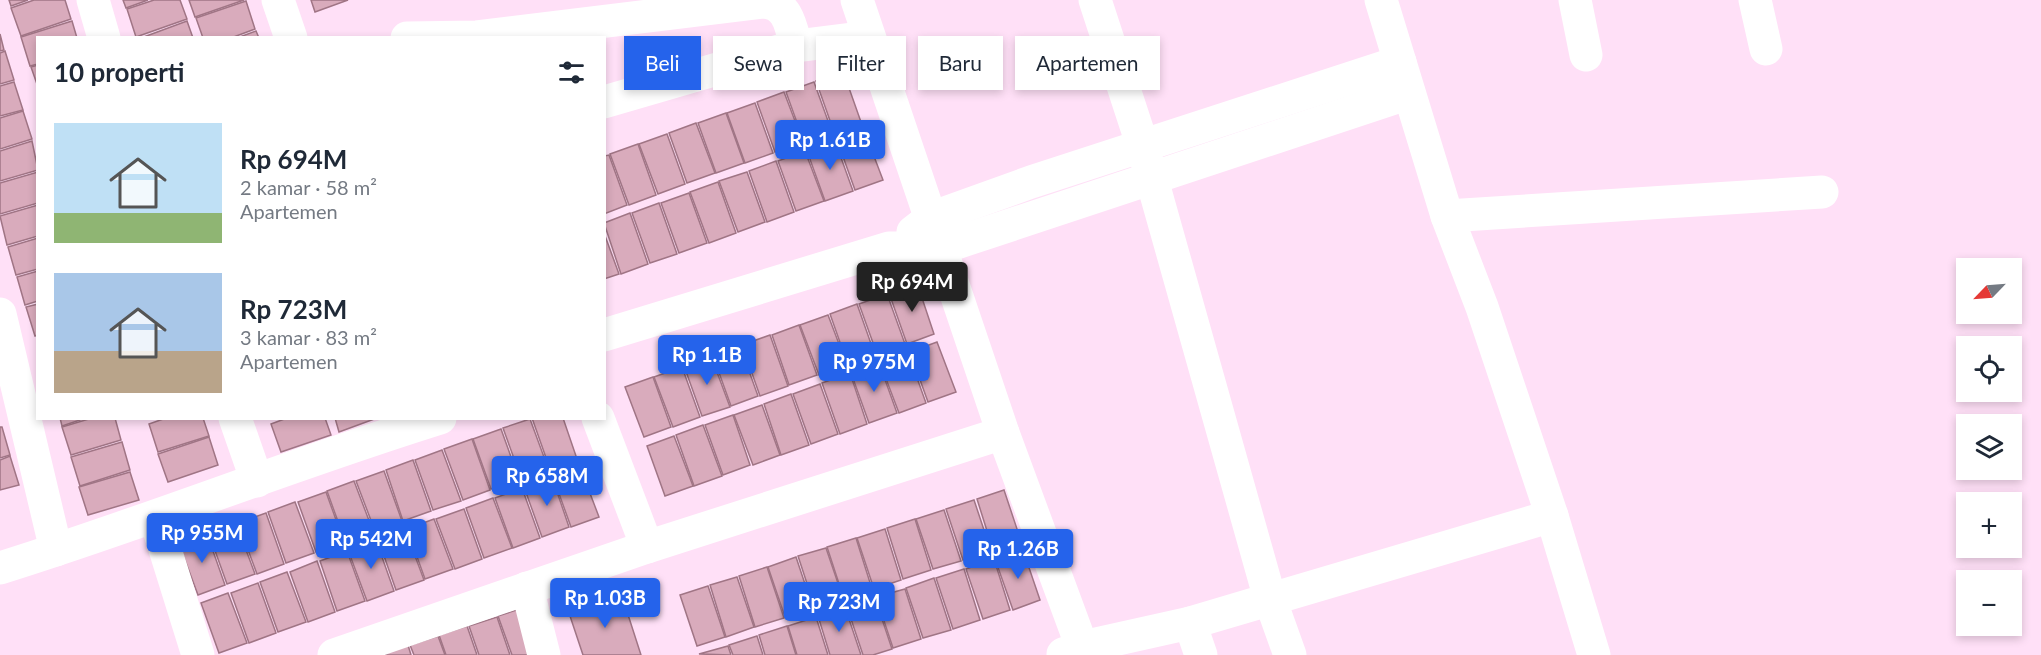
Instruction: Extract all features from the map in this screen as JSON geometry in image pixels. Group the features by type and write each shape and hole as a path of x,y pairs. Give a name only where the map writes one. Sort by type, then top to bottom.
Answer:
{"street":[{"path":"93,0 103,36"},
{"path":"278,0 290,36"},
{"path":"857,0 868,36"},
{"path":"1095,0 1142,144 1270,599 1290,655"},
{"path":"1381,0 1447,216 1482,308 1552,516 1594,655"},
{"path":"1575,0 1586,55"},
{"path":"1755,0 1766,49"},
{"path":"485,36 763,2 772,2 787,16 793,36"},
{"path":"606,334 936,233 1151,177 1322,105 1400,62"},
{"path":"606,101 713,70"},
{"path":"886,90 1003,433 1071,651 1190,623 1552,516"},
{"path":"936,233 1142,144 1322,105 1410,93"},
{"path":"1447,216 1822,192"},
{"path":"0,314 56,550"},
{"path":"236,420 257,481"},
{"path":"0,568 155,518 379,436 432,420"},
{"path":"599,420 647,547"},
{"path":"334,655 647,547 1003,433"},
{"path":"155,518 198,655"},
{"path":"527,588 544,655"},
{"path":"1190,623 1201,655"}],"building":[{"path":"9,0 28,0 11,6"},
{"path":"34,0 65,0 71,19 21,36 11,8"},
{"path":"123,0 148,0 126,8"},
{"path":"154,0 180,0 187,19 136,36 127,9"},
{"path":"189,0 244,0 195,17"},
{"path":"311,0 348,0 315,12"},
{"path":"246,1 255,29 236,36 202,36 196,18"},
{"path":"72,21 76,36 36,36 36,64 30,66 21,37"},
{"path":"187,21 192,36 146,36"},
{"path":"256,31 258,36 242,36"},
{"path":"0,34 4,50 0,51"},
{"path":"5,51 14,80 0,84 0,53"},
{"path":"36,66 36,81 31,67"},
{"path":"14,82 23,110 0,116 0,86"},
{"path":"814,82 832,132 804,142 786,92 804,90 804,86"},
{"path":"819,90 850,90 861,122 834,132"},
{"path":"784,92 803,142 775,152 757,102"},
{"path":"755,103 773,153 745,163 727,113"},
{"path":"23,111 32,139 0,149 0,118"},
{"path":"726,113 744,163 716,173 698,123"},
{"path":"696,123 715,173 687,183 669,133"},
{"path":"864,130 883,180 855,190 837,140"},
{"path":"667,134 685,184 658,194 639,144"},
{"path":"32,141 36,171 0,181 0,151"},
{"path":"835,141 853,191 825,201 807,151"},
{"path":"638,144 656,195 629,205 610,154"},
{"path":"805,151 824,201 796,211 778,161"},
{"path":"609,155 627,205 606,213 606,156"},
{"path":"776,161 794,212 767,222 749,171"},
{"path":"747,172 765,222 738,232 719,181"},
{"path":"36,173 36,204 0,214 0,183"},
{"path":"718,182 736,233 709,243 690,192"},
{"path":"689,193 707,243 679,253 661,203"},
{"path":"659,203 677,254 650,263 632,213"},
{"path":"36,206 36,237 7,245 0,216"},
{"path":"630,213 648,264 621,274 606,229 606,222"},
{"path":"606,238 619,274 606,278"},
{"path":"36,239 36,270 16,275 8,247"},
{"path":"36,272 36,302 25,305 17,277"},
{"path":"917,283 934,334 907,344 889,293"},
{"path":"887,294 905,344 877,354 859,304"},
{"path":"36,304 35,336 26,307"},
{"path":"857,304 875,355 848,365 830,314"},
{"path":"828,315 847,365 819,375 800,325"},
{"path":"799,325 817,375 789,385 772,335"},
{"path":"770,335 788,386 760,396 742,345"},
{"path":"937,342 956,392 928,402 910,352"},
{"path":"740,346 758,396 731,406 713,356"},
{"path":"908,353 926,403 899,413 880,363"},
{"path":"711,356 730,407 702,416 684,366"},
{"path":"879,363 897,413 869,423 851,373"},
{"path":"682,367 700,417 673,427 654,377"},
{"path":"850,373 867,424 840,434 822,383"},
{"path":"653,377 671,427 644,437 625,387"},
{"path":"820,384 838,434 811,444 793,394"},
{"path":"791,394 809,445 781,455 764,404"},
{"path":"762,405 780,455 753,465 734,415"},
{"path":"733,415 750,465 723,475 705,425"},
{"path":"60,420 80,420 62,426"},
{"path":"85,420 116,420 121,440 71,455 62,427"},
{"path":"160,420 204,420 209,436 158,452 149,424"},
{"path":"282,420 326,420 331,435 281,452 271,424"},
{"path":"336,420 372,420 339,432"},
{"path":"530,420 548,468 521,478 503,428"},
{"path":"533,420 564,420 577,459 550,469"},
{"path":"703,425 722,476 694,486 676,435"},
{"path":"0,427 2,427 10,455 0,458"},
{"path":"501,429 519,479 491,489 473,439"},
{"path":"674,436 693,486 665,496 647,446"},
{"path":"209,437 218,465 168,482 158,454"},
{"path":"472,439 490,490 463,500 444,449"},
{"path":"122,442 130,470 80,486 71,457"},
{"path":"442,450 461,501 433,510 415,460"},
{"path":"10,456 19,485 0,490 0,460"},
{"path":"413,460 431,511 403,521 386,470"},
{"path":"580,467 599,517 571,527 553,477"},
{"path":"384,471 402,521 375,531 356,481"},
{"path":"130,472 139,500 88,515 79,487"},
{"path":"552,477 569,527 542,537 524,487"},
{"path":"354,481 373,531 345,541 327,491"},
{"path":"522,488 540,538 513,548 495,498"},
{"path":"1004,490 1021,541 993,550 977,499"},
{"path":"326,492 344,542 316,552 298,502"},
{"path":"493,498 512,548 484,558 466,508"},
{"path":"974,500 991,551 963,560 946,509"},
{"path":"295,502 314,553 286,563 268,512"},
{"path":"464,509 482,559 455,569 436,519"},
{"path":"944,510 961,561 933,569 916,519"},
{"path":"266,513 284,564 257,574 238,523"},
{"path":"434,519 453,569 425,579 407,529"},
{"path":"915,519 931,570 903,579 887,528"},
{"path":"236,523 255,574 227,584 209,534"},
{"path":"405,529 424,580 396,590 378,539"},
{"path":"885,529 901,580 874,589 857,538"},
{"path":"207,534 225,585 198,595 179,544"},
{"path":"856,538 872,589 844,599 827,547"},
{"path":"376,540 394,591 367,601 348,550"},
{"path":"826,548 843,598 815,608 798,556"},
{"path":"1023,550 1040,600 1013,610 995,559"},
{"path":"347,551 365,601 337,611 320,561"},
{"path":"796,557 813,608 785,617 768,567"},
{"path":"994,559 1010,610 983,619 966,569"},
{"path":"317,561 335,612 308,622 290,572"},
{"path":"767,567 784,618 755,627 739,576"},
{"path":"964,569 980,620 953,629 936,578"},
{"path":"287,572 306,622 278,632 260,582"},
{"path":"737,577 754,627 726,637 710,585"},
{"path":"934,578 951,630 923,638 906,588"},
{"path":"258,583 276,633 249,643 231,593"},
{"path":"708,586 725,637 697,646 680,595"},
{"path":"905,589 921,639 893,648 876,597"},
{"path":"228,593 247,643 219,653 201,603"},
{"path":"622,596 641,655 583,655 569,613"},
{"path":"875,598 892,649 873,655 863,655 847,607"},
{"path":"526,607 540,655 512,655 498,616"},
{"path":"845,607 861,655 830,655 818,616"},
{"path":"497,617 510,655 479,655 469,626"},
{"path":"816,617 828,655 797,655 788,626"},
{"path":"467,626 477,655 446,655 439,635"},
{"path":"787,626 796,655 765,655 759,635"},
{"path":"438,636 445,655 414,655 410,645"},
{"path":"757,636 763,655 733,655 729,645"},
{"path":"408,645 411,655 380,655"},
{"path":"728,646 731,655 699,654"}]}
